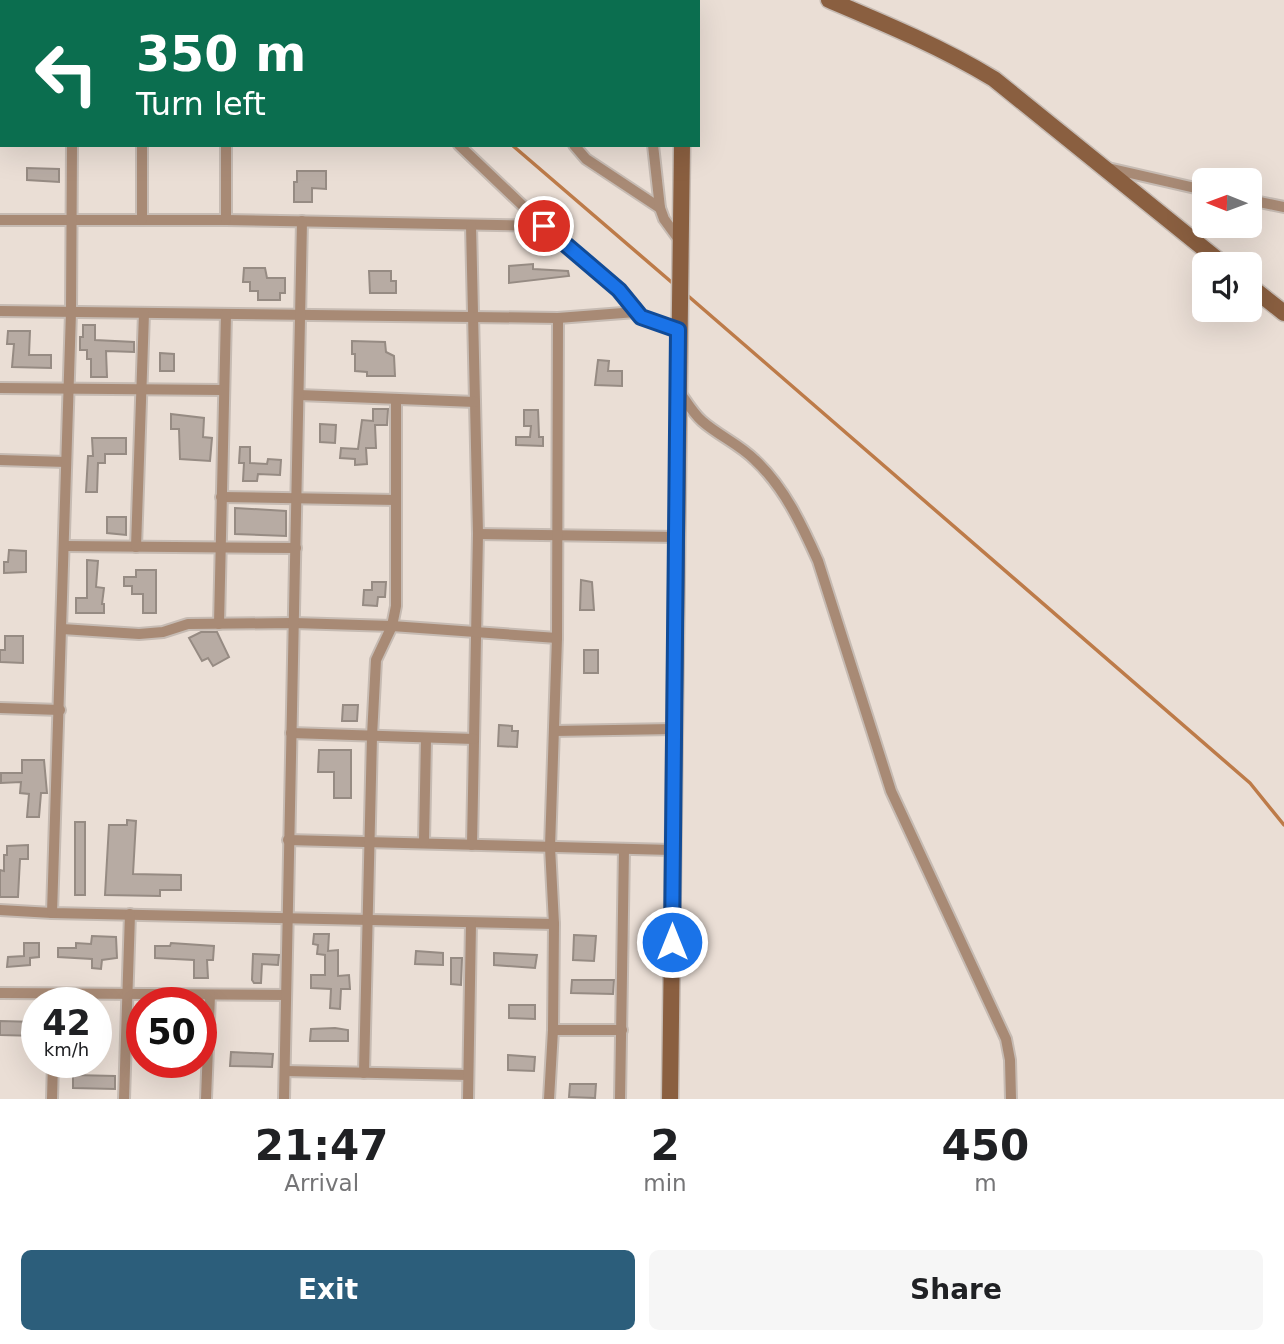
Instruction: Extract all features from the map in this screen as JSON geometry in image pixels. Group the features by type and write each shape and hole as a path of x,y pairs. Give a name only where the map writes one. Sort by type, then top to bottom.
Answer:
{"main road":[{"path":"829,0 903,31 965,61 994,79 1208,252"},
{"path":"670,1099 682,147"},
{"path":"1262,296 1284,313"}],"street":[{"path":"52,913 71,312 72,147"},
{"path":"142,147 142,220"},
{"path":"226,147 226,220"},
{"path":"461,147 544,226 619,290 636,312 646,320 678,330"},
{"path":"577,147 586,159 660,208"},
{"path":"653,147 660,208 664,219 680,241"},
{"path":"1103,167 1192,187"},
{"path":"1262,202 1284,207"},
{"path":"0,220 226,220 544,226"},
{"path":"284,1099 302,221"},
{"path":"471,225 478,534 472,845"},
{"path":"0,311 558,318 636,312"},
{"path":"136,547 144,313"},
{"path":"219,624 222,390 226,314"},
{"path":"549,1099 553,1030 554,924 550,847 556,638 558,318"},
{"path":"0,388 222,390"},
{"path":"678,388 701,420 737,443 758,462 803,527 818,561 891,790 1006,1039 1010,1060 1011,1099"},
{"path":"299,395 475,402"},
{"path":"364,1073 376,660 392,626 396,606 397,400"},
{"path":"0,460 66,462"},
{"path":"221,497 396,500"},
{"path":"478,534 677,537"},
{"path":"64,546 296,548"},
{"path":"62,629 139,634 163,632 188,624 294,623 392,626 556,638"},
{"path":"0,708 60,710"},
{"path":"554,731 674,729"},
{"path":"291,733 474,739"},
{"path":"424,842 426,738"},
{"path":"288,840 673,850"},
{"path":"620,1099 624,849"},
{"path":"0,910 554,924"},
{"path":"127,987 130,914"},
{"path":"468,1099 471,923"},
{"path":"0,993 21,995"},
{"path":"217,995 285,995"},
{"path":"124,1099 126,1028"},
{"path":"553,1030 622,1030"},
{"path":"285,1072 468,1075"},
{"path":"52,1099 53,1078"},
{"path":"206,1099 207,1078"}],"building":[{"path":"27,168 59,169 59,182 27,180"},
{"path":"297,171 326,171 326,189 312,188 312,202 294,202"},
{"path":"533,264 533,269 568,271 569,276 509,283 509,266"},
{"path":"244,268 265,268 267,278 285,278 285,293 280,293 280,300 258,300 258,291 250,291 250,282 243,282"},
{"path":"369,271 391,271 391,281 396,281 396,293 370,293"},
{"path":"83,325 95,325 95,340 134,342 134,352 106,351 107,377 91,377 91,359 87,359 87,350 80,350"},
{"path":"8,331 30,331 29,355 51,355 51,368 12,367 14,344 7,344"},
{"path":"352,341 385,342 386,352 394,356 395,376 367,376 367,372 355,371"},
{"path":"160,353 174,354 174,371 160,371"},
{"path":"598,360 609,361 608,371 622,371 622,386 595,385"},
{"path":"373,409 388,409 387,425 375,425 376,448 366,448 367,464 355,465 355,459 340,458 341,448 358,449 362,420 373,421"},
{"path":"524,410 538,410 539,437 543,437 543,446 516,445 516,437 530,437 531,426 524,426"},
{"path":"171,414 204,418 203,437 212,438 210,461 180,459 179,429 171,429"},
{"path":"320,424 336,425 335,443 320,442"},
{"path":"92,438 126,438 126,454 105,454 105,463 98,463 97,492 86,492 88,456 93,456"},
{"path":"240,447 250,447 250,463 267,464 268,459 281,460 280,475 258,474 257,481 243,481 244,463 239,463"},
{"path":"235,508 286,511 286,536 235,534"},
{"path":"107,517 126,517 126,535 107,533"},
{"path":"9,550 26,551 26,572 4,573 4,562 8,562"},
{"path":"87,560 98,561 96,587 104,588 104,613 76,613 76,598 87,598"},
{"path":"136,570 156,570 156,613 143,613 143,594 132,594 132,586 124,586 124,577 136,577"},
{"path":"581,580 592,582 594,610 580,610"},
{"path":"372,582 386,582 385,597 378,597 377,606 363,605 364,590 372,590"},
{"path":"201,632 217,632 229,657 213,666 208,658 202,661 189,638"},
{"path":"5,636 23,636 23,663 0,662 0,650 5,650"},
{"path":"584,650 598,650 598,673 584,673"},
{"path":"343,705 358,705 357,721 342,721"},
{"path":"499,725 512,726 512,731 518,731 517,747 498,746"},
{"path":"319,750 351,750 351,798 334,798 334,772 318,772"},
{"path":"22,760 44,760 47,793 41,793 39,817 27,817 29,794 20,793 21,782 1,783 1,773 22,773"},
{"path":"127,820 136,821 133,874 181,875 181,890 160,890 160,896 105,895 109,825 127,825"},
{"path":"75,822 85,822 85,895 75,895"},
{"path":"28,845 28,859 20,859 18,897 0,897 0,870 4,871 7,846"},
{"path":"314,934 329,934 328,951 338,950 338,976 349,975 350,989 341,989 340,1009 330,1008 331,989 311,988 311,975 325,975 325,955 317,954 318,945 313,944"},
{"path":"574,935 596,936 594,961 573,960"},
{"path":"92,936 116,937 117,958 102,960 101,969 92,968 92,959 58,957 58,948 76,948 76,943 91,944"},
{"path":"24,943 39,943 39,957 30,958 30,965 7,967 8,957 24,956"},
{"path":"171,943 214,946 213,960 207,960 208,978 194,978 194,960 155,958 155,946 170,946"},
{"path":"416,951 443,953 443,965 415,964"},
{"path":"494,953 537,955 535,968 494,965"},
{"path":"253,954 279,955 278,965 262,964 261,983 254,983 252,980"},
{"path":"451,958 462,958 461,985 451,984"},
{"path":"572,980 614,980 613,994 571,993"},
{"path":"509,1005 535,1005 535,1019 509,1018"},
{"path":"0,1021 21,1022 21,1036 0,1035"},
{"path":"311,1029 348,1030 348,1041 310,1041"},
{"path":"231,1052 273,1054 272,1067 230,1066"},
{"path":"508,1055 535,1057 534,1071 508,1070"},
{"path":"115,1076 115,1089 73,1088 73,1078"},
{"path":"570,1084 596,1084 595,1098 569,1097"}],"waterway":[{"path":"514,147 676,286"},
{"path":"687,295 1250,783 1284,825"}],"route":[{"path":"544,226 619,290 641,317 678,330 672,942"}]}
